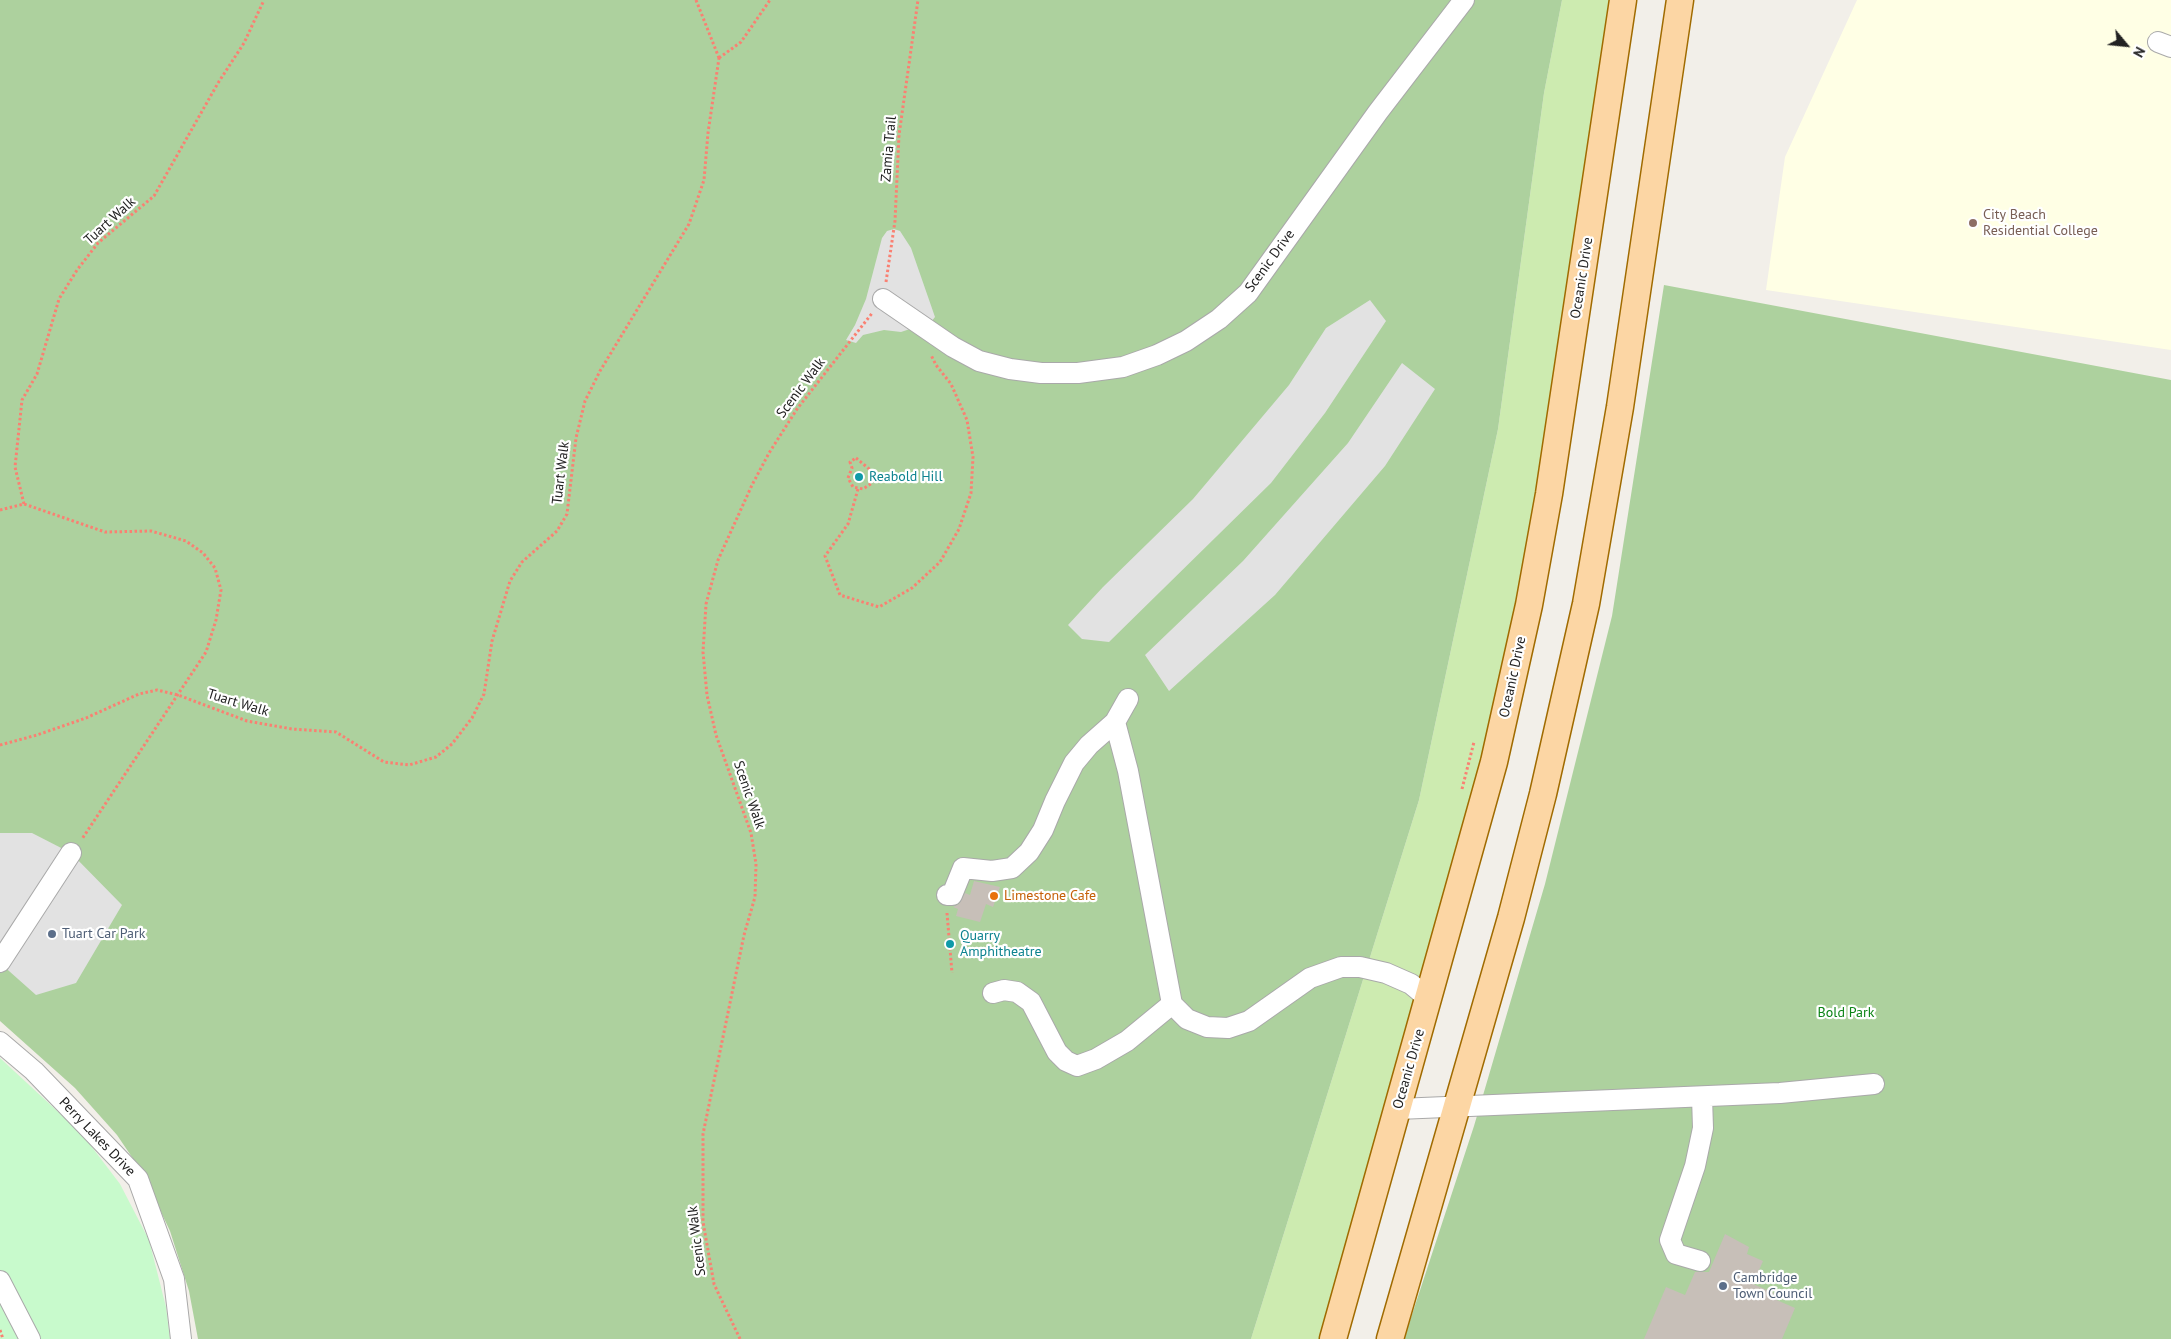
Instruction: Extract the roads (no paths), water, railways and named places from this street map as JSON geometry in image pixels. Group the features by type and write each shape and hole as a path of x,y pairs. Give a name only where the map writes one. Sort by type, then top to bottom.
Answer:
{"main road":[{"name":"Oceanic Drive","path":"1332,1339 1494,762 1529,605 1549,494 1623,0"},
{"path":"1390,1339 1457,1107 1543,794 1586,604 1620,407 1680,0"}],"street":[{"name":"Scenic Drive","path":"883,299 953,348 979,362 1010,369 1041,373 1078,373 1123,367 1157,355 1186,341 1219,319 1248,293 1378,112 1464,0"},
{"path":"947,895 952,895 963,868 992,871 1012,868 1029,852 1043,830 1054,801 1074,763 1088,745 1115,722 1128,699"},
{"path":"1115,722 1128,771 1172,1004 1187,1019 1207,1027 1228,1028 1249,1021 1310,978 1340,967 1360,967 1386,973 1411,984 1429,999"},
{"path":"0,962 71,854"},
{"path":"993,993 1004,990 1017,992 1031,1002 1058,1052 1066,1061 1077,1066 1096,1059 1128,1041 1172,1004"},
{"name":"Perry Lakes Drive","path":"0,1042 34,1071 138,1179 174,1279 181,1339"},
{"path":"1398,1109 1780,1094 1874,1084"},
{"path":"1700,1261 1676,1254 1670,1240 1695,1166 1703,1128 1702,1096"},
{"path":"0,1281 30,1339"}],"place":[{"name":"City Beach Residential College","path":"1973,223"},
{"name":"Reabold Hill","path":"859,477"},
{"name":"Limestone Cafe","path":"994,896"},
{"name":"Tuart Car Park","path":"52,934"},
{"name":"Quarry Amphitheatre","path":"950,944"},
{"name":"Cambridge Town Council","path":"1723,1286"}],"park label":[{"name":"Bold Park","path":"1846,1013"}]}
